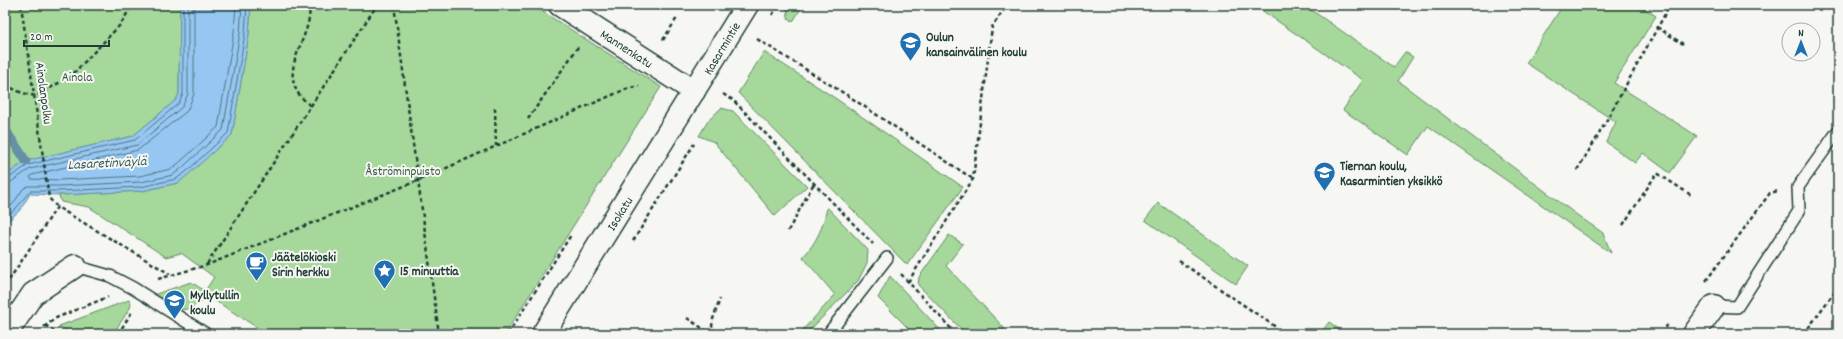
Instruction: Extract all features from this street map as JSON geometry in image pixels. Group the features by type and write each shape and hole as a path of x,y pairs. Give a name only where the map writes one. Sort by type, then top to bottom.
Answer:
{"street":[{"name":"Mannenkatu","path":"560,5 694,91"},
{"name":"Kasarmintie","path":"694,91 747,5"},
{"name":"Isokatu","path":"543,334 694,91"},
{"path":"6,334 33,294 75,266"},
{"path":"1694,334 1714,306"}],"lane":[{"path":"1714,306 1737,307 1799,212 1798,187 1838,131"},
{"path":"828,334 887,258"},
{"path":"75,266 110,276 143,294 206,334"}],"path":[{"name":"Ainolanpolku","path":"21,5 36,96 49,198 57,207"},
{"path":"5,85 22,93 36,96 71,76 121,24 132,5"},
{"path":"309,5 309,22 294,60 293,73 294,85 298,93 311,107"},
{"path":"377,5 207,265 417,181 626,90 672,77"},
{"path":"394,5 439,334"},
{"path":"908,282 973,179 992,27 1007,5"},
{"path":"1577,170 1598,136 1670,5"},
{"path":"1657,27 1683,44"},
{"path":"757,39 850,97 973,179"},
{"path":"528,119 580,45"},
{"path":"722,93 733,100 887,258 956,334"},
{"path":"495,108 496,146"},
{"path":"1623,225 1657,172 1690,195"},
{"path":"788,231 814,184"},
{"path":"1702,287 1770,193 1798,187"},
{"path":"5,286 57,207 170,275"},
{"path":"1179,261 1286,334"},
{"path":"1804,334 1838,287"},
{"path":"118,334 143,294"},
{"path":"687,318 711,334 713,319 720,299"},
{"path":"1661,334 1671,321"},
{"path":"45,325 59,334"}],"green space":[{"name":"Ainola","path":"5,5 180,5 179,94 176,100 133,136 26,161 5,176"},
{"name":"Åströminpuisto","path":"251,5 532,5 661,87 505,334 267,334 208,296 193,306 185,309 174,308 168,304 156,294 191,282 205,291 214,277 181,253 166,257 89,207 61,202 59,195 142,191 178,183 232,135 249,34"},
{"path":"787,5 803,5 794,20 791,21 788,18"},
{"path":"1254,5 1304,5 1394,67 1405,52 1413,57 1398,81 1603,233 1611,253 1428,126 1408,155 1343,110 1363,80"},
{"path":"1563,5 1639,5 1656,16 1614,83 1697,136 1670,173 1643,153 1635,163 1606,142 1616,122 1526,63"},
{"path":"764,52 835,98 963,187 907,265 738,93"},
{"path":"721,108 733,111 807,186 775,216 714,142 699,136 708,121"},
{"path":"1158,203 1248,266 1236,284 1145,220"},
{"path":"827,207 868,250 867,263 858,281 806,334 799,334 835,295 803,257 819,234"},
{"path":"949,235 963,244 946,266 1004,328 1004,334 966,334 918,285 919,277"},
{"path":"890,276 944,334 914,334 878,298"},
{"path":"129,300 131,304 130,308 113,334 72,334 59,326"},
{"path":"1329,322 1346,334 1320,334"}],"water":[{"name":"Lasaretinväylä","path":"180,5 251,5 249,34 232,135 178,183 142,191 59,195 30,194 20,210 5,224 5,176 26,161 133,136 176,100 179,94"}],"waterway":[{"path":"5,129 26,161"}],"place":[{"name":"Oulun kansainvälinen koulu","path":"911,62"},
{"name":"Tiernan koulu, Kasarmintien yksikkö","path":"1325,192"},
{"name":"Jäätelökioski Sirin herkku","path":"257,282"},
{"name":"15 minuuttia","path":"384,290"},
{"name":"Myllytullin koulu","path":"174,320"}]}
